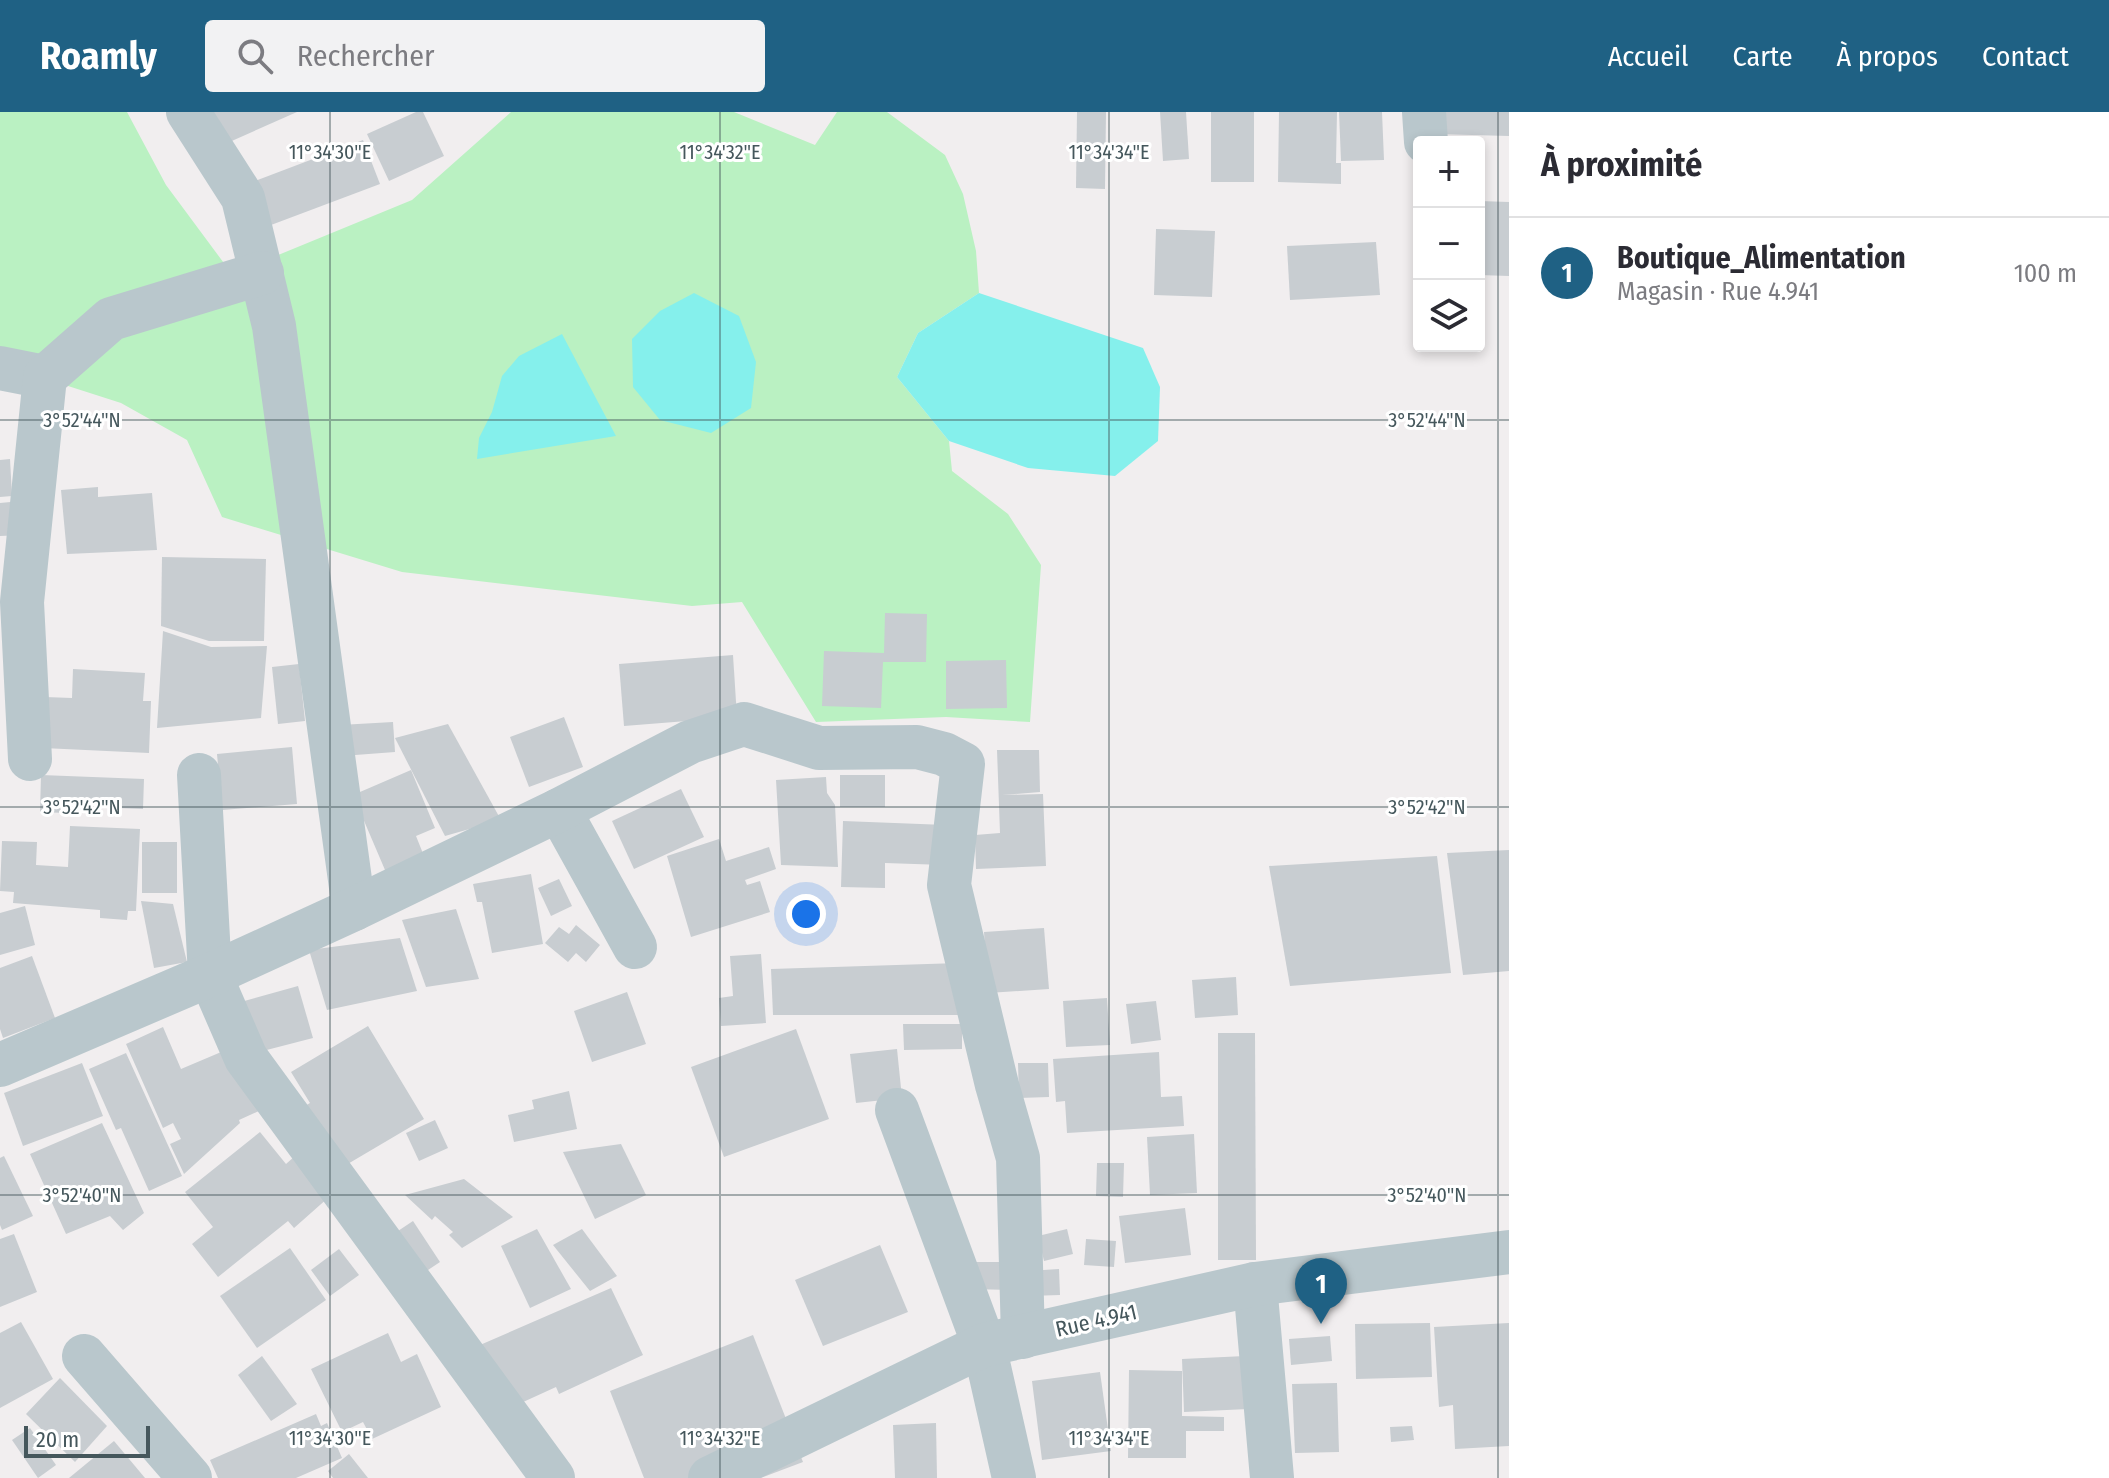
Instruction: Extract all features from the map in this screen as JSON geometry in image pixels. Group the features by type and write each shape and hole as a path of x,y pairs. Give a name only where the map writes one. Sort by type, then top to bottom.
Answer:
{"street":[{"path":"188,112 243,198 274,326 354,909"},
{"path":"1424,112 1426,136"},
{"path":"30,759 11,604 45,377 111,319 262,273"},
{"path":"0,368 45,377"},
{"path":"0,1065 354,909 559,810 690,742 744,724 819,748 917,747 944,754 963,764 949,885 997,1085 1018,1158 1004,1341 1014,1478"},
{"path":"199,775 210,975 246,1058 553,1478"},
{"path":"559,810 635,947"},
{"path":"897,1110 1004,1341"},
{"name":"Rue 4.941","path":"710,1478 1004,1341 1255,1284 1509,1252"},
{"path":"1255,1284 1272,1478"},
{"path":"84,1356 190,1478"}],"green space":[{"path":"0,112 127,112 166,185 232,274 412,200 511,112 734,112 815,145 837,112 887,112 945,155 963,194 976,251 979,293 918,333 897,377 949,441 952,471 1008,514 1041,565 1030,722 946,717 816,722 742,602 692,606 402,572 222,517 187,440 121,403 40,377 0,375"}],"water":[{"path":"694,293 739,316 756,362 751,408 711,433 660,420 633,387 632,339 660,311"},
{"path":"979,293 1143,348 1160,387 1158,441 1115,476 1028,468 949,441 897,377 918,333"},
{"path":"562,334 616,436 477,459 479,438 492,412 502,376 519,356"}],"building":[{"path":"213,112 297,112 225,144"},
{"path":"416,112 423,112 444,156 389,181 367,134"},
{"path":"1077,112 1106,112 1105,189 1076,188"},
{"path":"1160,112 1186,112 1189,159 1163,161"},
{"path":"1211,112 1254,112 1254,182 1211,182"},
{"path":"1279,112 1337,112 1336,163 1341,163 1341,184 1278,182"},
{"path":"1339,112 1382,112 1384,160 1341,161"},
{"path":"1435,112 1509,112 1509,136 1435,134"},
{"path":"363,140 380,184 271,225 255,181"},
{"path":"1485,201 1509,202 1509,276 1485,275"},
{"path":"1156,229 1215,231 1212,297 1154,295"},
{"path":"1376,242 1380,295 1290,300 1287,246"},
{"path":"10,459 12,496 0,497 0,460"},
{"path":"98,487 98,497 152,493 157,550 67,554 61,490"},
{"path":"21,501 23,535 0,536 0,503"},
{"path":"162,557 266,559 264,641 209,641 161,626"},
{"path":"885,613 927,614 926,662 883,662 881,708 822,706 824,651 884,653"},
{"path":"163,631 211,647 267,646 261,718 157,728"},
{"path":"733,655 737,717 624,726 619,664"},
{"path":"1006,660 1007,708 946,709 946,661"},
{"path":"299,664 305,721 278,724 272,667"},
{"path":"73,669 145,673 143,701 151,701 149,753 43,748 45,697 72,698"},
{"path":"564,717 583,767 529,787 510,737"},
{"path":"393,722 395,752 342,756 340,725"},
{"path":"448,724 501,820 445,836 395,738"},
{"path":"292,747 297,804 222,810 217,754"},
{"path":"997,750 1039,750 1040,792 1002,795 1043,794 1046,866 976,869 975,835 1000,833"},
{"path":"411,770 435,828 416,836 426,861 388,877 353,795"},
{"path":"41,775 144,779 143,809 66,806 66,813 40,812"},
{"path":"840,775 885,775 885,807 840,807"},
{"path":"826,777 827,793 835,805 838,867 781,865 776,780"},
{"path":"681,789 704,837 634,869 612,821"},
{"path":"843,821 946,825 944,865 885,863 885,888 841,887"},
{"path":"70,826 140,829 136,911 128,911 127,920 100,918 100,910 13,903 14,892 0,891 2,841 37,842 36,865 68,867"},
{"path":"719,839 726,861 769,847 776,869 745,880 747,885 760,881 770,912 691,937 667,856"},
{"path":"142,842 177,842 177,893 142,893"},
{"path":"1509,850 1509,971 1463,975 1447,853"},
{"path":"1437,856 1451,973 1290,986 1269,866"},
{"path":"531,874 543,944 492,953 482,902 477,902 473,884"},
{"path":"559,879 572,906 551,916 538,888"},
{"path":"141,901 173,904 187,962 154,968"},
{"path":"25,906 35,945 0,955 0,913"},
{"path":"456,909 479,979 426,987 402,920"},
{"path":"576,925 600,945 586,962 576,953 568,962 545,943 559,927 569,934"},
{"path":"1044,928 1049,989 988,993 984,932"},
{"path":"400,938 417,991 327,1010 309,950"},
{"path":"761,954 766,1023 721,1026 719,998 733,996 730,956"},
{"path":"32,956 55,1018 3,1038 0,1029 0,968"},
{"path":"959,963 960,1015 773,1015 771,969"},
{"path":"1236,977 1238,1015 1195,1018 1192,980"},
{"path":"298,986 313,1038 251,1054 237,1003"},
{"path":"627,992 646,1044 592,1062 574,1011"},
{"path":"1107,998 1110,1045 1066,1047 1063,1001"},
{"path":"1156,1001 1161,1040 1131,1044 1126,1004"},
{"path":"903,1024 962,1024 962,1049 904,1050"},
{"path":"368,1026 424,1119 346,1165 300,1109 310,1103 291,1072"},
{"path":"163,1027 181,1069 233,1047 261,1110 239,1120 240,1123 184,1174 170,1144 181,1139 173,1123 163,1128 126,1044"},
{"path":"796,1029 829,1119 724,1157 691,1067"},
{"path":"1218,1033 1255,1033 1256,1260 1218,1260"},
{"path":"897,1049 902,1098 856,1103 850,1054"},
{"path":"1159,1052 1161,1097 1182,1096 1184,1126 1067,1133 1065,1101 1056,1102 1053,1059"},
{"path":"126,1053 182,1176 149,1191 121,1128 116,1130 89,1069"},
{"path":"82,1063 103,1116 23,1146 4,1093"},
{"path":"1018,1063 1048,1063 1049,1097 1019,1098"},
{"path":"569,1091 577,1129 514,1142 508,1115 534,1109 532,1100"},
{"path":"435,1120 448,1148 419,1161 406,1133"},
{"path":"102,1123 144,1213 123,1230 110,1216 66,1234 30,1154"},
{"path":"260,1132 286,1164 295,1156 329,1197 294,1228 288,1221 218,1277 192,1244 213,1227 185,1192"},
{"path":"1194,1134 1197,1193 1150,1195 1147,1137"},
{"path":"621,1144 646,1195 595,1219 563,1152"},
{"path":"4,1156 33,1216 2,1230 0,1158"},
{"path":"1097,1163 1124,1163 1123,1197 1096,1196"},
{"path":"464,1179 513,1217 462,1248 449,1235 453,1232 435,1216 432,1220 405,1195"},
{"path":"1185,1208 1191,1255 1125,1263 1119,1216"},
{"path":"413,1221 440,1262 416,1278 386,1239"},
{"path":"537,1229 571,1289 530,1308 501,1246"},
{"path":"582,1229 617,1276 590,1291 553,1245"},
{"path":"1067,1229 1073,1254 1044,1261 1038,1236"},
{"path":"14,1234 37,1292 0,1307 0,1239"},
{"path":"1086,1239 1116,1241 1114,1267 1084,1265"},
{"path":"880,1245 908,1312 823,1346 795,1280"},
{"path":"290,1248 326,1300 257,1348 220,1296"},
{"path":"339,1249 359,1275 330,1296 311,1270"},
{"path":"971,1262 1011,1262 1011,1290 971,1289"},
{"path":"1059,1269 1060,1295 1029,1296 1028,1271"},
{"path":"611,1288 643,1355 559,1394 556,1387 521,1403 480,1345"},
{"path":"21,1322 53,1379 0,1408 0,1333"},
{"path":"1430,1323 1432,1377 1356,1379 1355,1324"},
{"path":"1509,1323 1509,1446 1455,1449 1453,1405 1439,1407 1434,1327"},
{"path":"388,1333 401,1362 417,1354 441,1407 372,1439 363,1422 342,1432 311,1369"},
{"path":"753,1335 803,1462 761,1478 644,1478 610,1391"},
{"path":"1330,1336 1332,1361 1291,1365 1289,1339"},
{"path":"262,1356 297,1404 271,1421 238,1375"},
{"path":"1245,1356 1248,1409 1184,1412 1182,1359"},
{"path":"1129,1370 1182,1371 1182,1416 1224,1417 1224,1431 1186,1431 1186,1458 1128,1458"},
{"path":"1100,1372 1111,1451 1042,1460 1032,1381"},
{"path":"60,1378 107,1426 75,1462 26,1414"},
{"path":"1337,1383 1339,1452 1295,1453 1292,1384"},
{"path":"316,1414 321,1426 327,1423 342,1458 296,1478 218,1478 210,1460"},
{"path":"936,1423 937,1478 895,1478 893,1425"},
{"path":"1412,1426 1414,1440 1391,1442 1390,1427"},
{"path":"30,1428 56,1465 38,1478 12,1440"},
{"path":"114,1441 145,1478 69,1478"},
{"path":"349,1454 368,1478 333,1478 328,1471"}],"place":[{"name":"Boutique_Alimentation","path":"1321,1324"}]}
